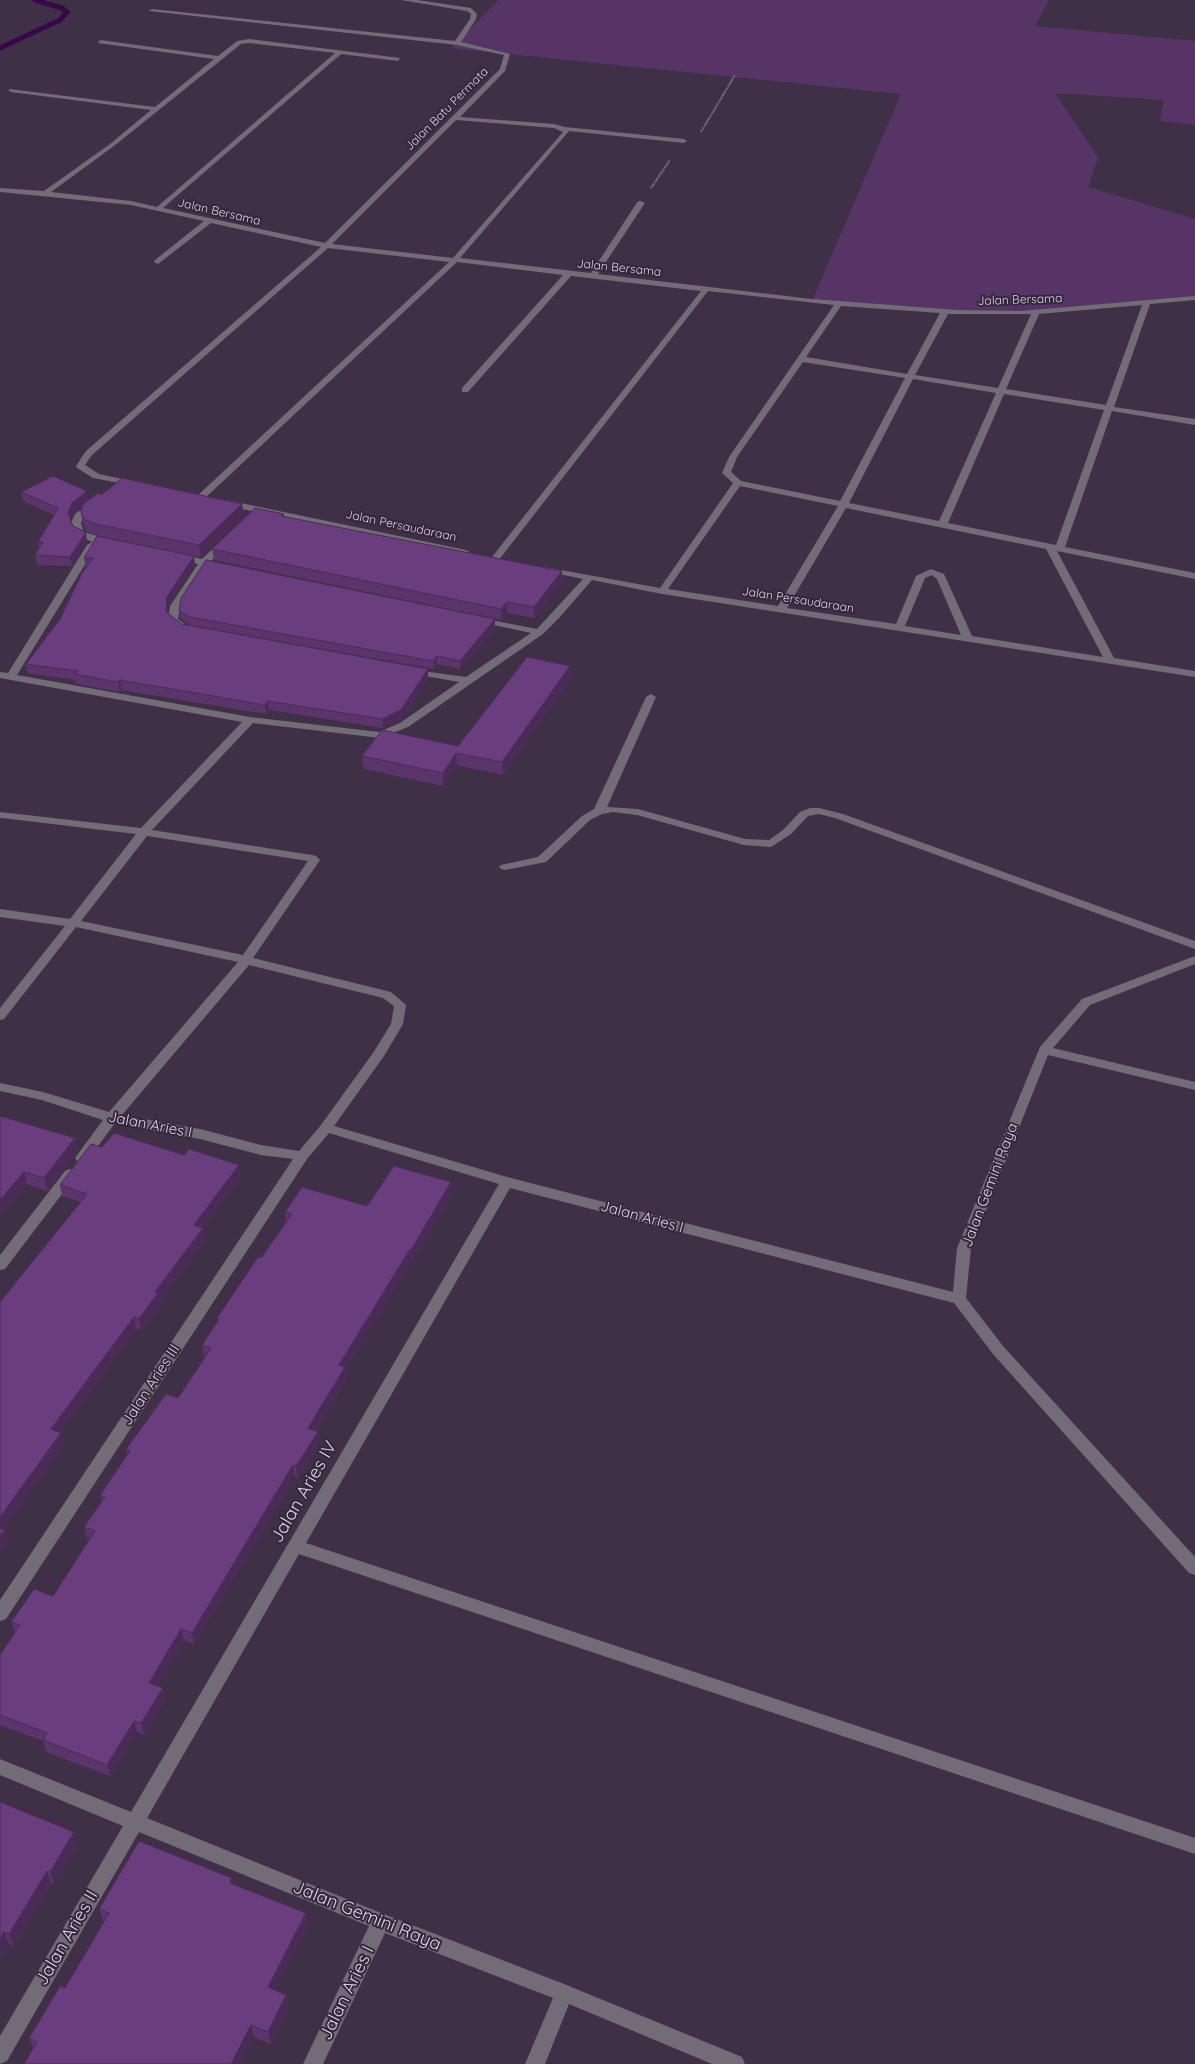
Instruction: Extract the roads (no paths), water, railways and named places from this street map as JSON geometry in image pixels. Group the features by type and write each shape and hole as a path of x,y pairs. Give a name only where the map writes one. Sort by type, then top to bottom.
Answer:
{"street":[{"path":"152,11 457,43 473,19 474,14 469,8 404,0"},
{"path":"45,193 94,158 239,42 244,41 398,59"},
{"path":"100,42 219,58"},
{"name":"Jalan Batu Permata","path":"326,246 503,70 507,54 457,43"},
{"path":"158,210 340,52"},
{"path":"11,90 156,109"},
{"path":"454,118 554,126 565,129 684,140"},
{"path":"454,261 564,136 565,129"},
{"name":"Jalan Bersama","path":"0,190 132,203 208,222 326,246 838,303 945,311 1036,312 1195,298"},
{"path":"592,276 641,203"},
{"path":"158,262 208,222"},
{"path":"147,487 96,476 80,466 88,452 326,246"},
{"name":"Jalan Persaudaraan","path":"454,261 205,499 255,513 490,558 706,289"},
{"path":"465,390 568,274"},
{"path":"1110,660 1055,548 1110,408 1147,302"},
{"path":"838,303 726,470 727,476 738,483 1195,576"},
{"path":"781,610 843,505 945,311"},
{"path":"942,525 1036,312"},
{"path":"800,359 1195,422"},
{"path":"120,482 80,514 76,523 80,534 95,540 122,546"},
{"path":"662,591 738,483"},
{"path":"197,631 187,629 173,620 175,606 204,562 231,536"},
{"path":"11,677 95,540"},
{"path":"167,555 232,568"},
{"name":"Jalan Persaudaraan","path":"542,568 662,591 1195,674"},
{"path":"899,628 921,576 932,572 939,574 942,579 968,639"},
{"path":"0,675 250,720 380,735 404,726 539,632 556,616 588,578"},
{"path":"472,618 539,632"},
{"path":"401,668 469,681"},
{"path":"599,811 651,697"},
{"path":"0,1016 144,832 250,720"},
{"path":"505,867 542,860 586,818 599,811 613,809 638,812 744,842 771,844 787,832 804,814 810,811 819,811 839,816 1195,945"},
{"path":"0,1265 112,1118 246,960 314,861 313,859 144,832 2,815"},
{"path":"0,913 73,923 246,960"},
{"name":"Jalan Aries III","path":"0,1614 302,1156 326,1128 378,1056 397,1024 400,1005 387,995 246,960"},
{"name":"Jalan Gemini Raya","path":"959,1299 964,1248 1044,1050 1086,1002 1195,960"},
{"path":"1044,1050 1195,1086"},
{"name":"Jalan Aries I","path":"0,1087 43,1096 112,1118 200,1134 261,1150 302,1156"},
{"name":"Jalan Aries I","path":"326,1128 507,1182 959,1299"},
{"name":"Jalan Aries IV","path":"135,1822 507,1182"},
{"path":"959,1299 998,1350 1195,1568"},
{"path":"295,1546 1195,1846"},
{"name":"Jalan Gemini Raya","path":"0,1767 381,1922 564,1993 735,2064"},
{"name":"Jalan Aries II","path":"0,2054 135,1822"},
{"name":"Jalan Aries I","path":"313,2064 381,1922"},
{"path":"535,2064 564,1993"}],"waterway":[{"path":"0,48 60,20 67,12 62,8 35,0"}]}
